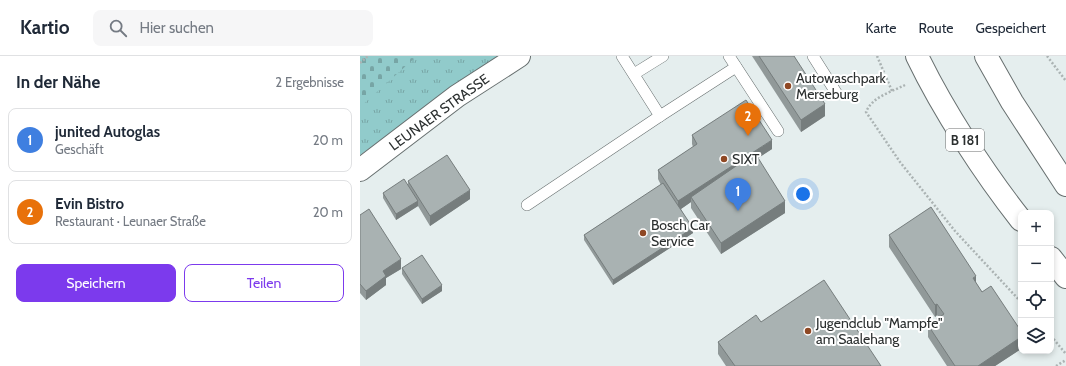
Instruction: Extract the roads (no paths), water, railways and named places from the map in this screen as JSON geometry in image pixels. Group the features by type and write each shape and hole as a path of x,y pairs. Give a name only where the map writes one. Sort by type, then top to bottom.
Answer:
{"main road":[{"name":"LEUNAER STRASSE","path":"360,170 457,96 519,56"},
{"path":"986,56 1012,102 1066,185"},
{"name":"B 181","path":"921,65 972,150 1018,216"},
{"path":"1054,262 1065,276"}],"lane":[{"path":"622,56 660,116"},
{"path":"634,74 663,56"},
{"path":"729,56 778,131"},
{"path":"813,56 837,94"},
{"path":"527,205 736,67"}],"place":[{"name":"Autowaschpark Merseburg","path":"788,86"},
{"name":"Evin Bistro","path":"748,136"},
{"name":"SIXT","path":"724,159"},
{"name":"junited Autoglas","path":"738,211"},
{"name":"Bosch Car Service","path":"643,233"},
{"name":"Jugendclub \"Mampfe\" am Saalehang","path":"808,331"}]}
